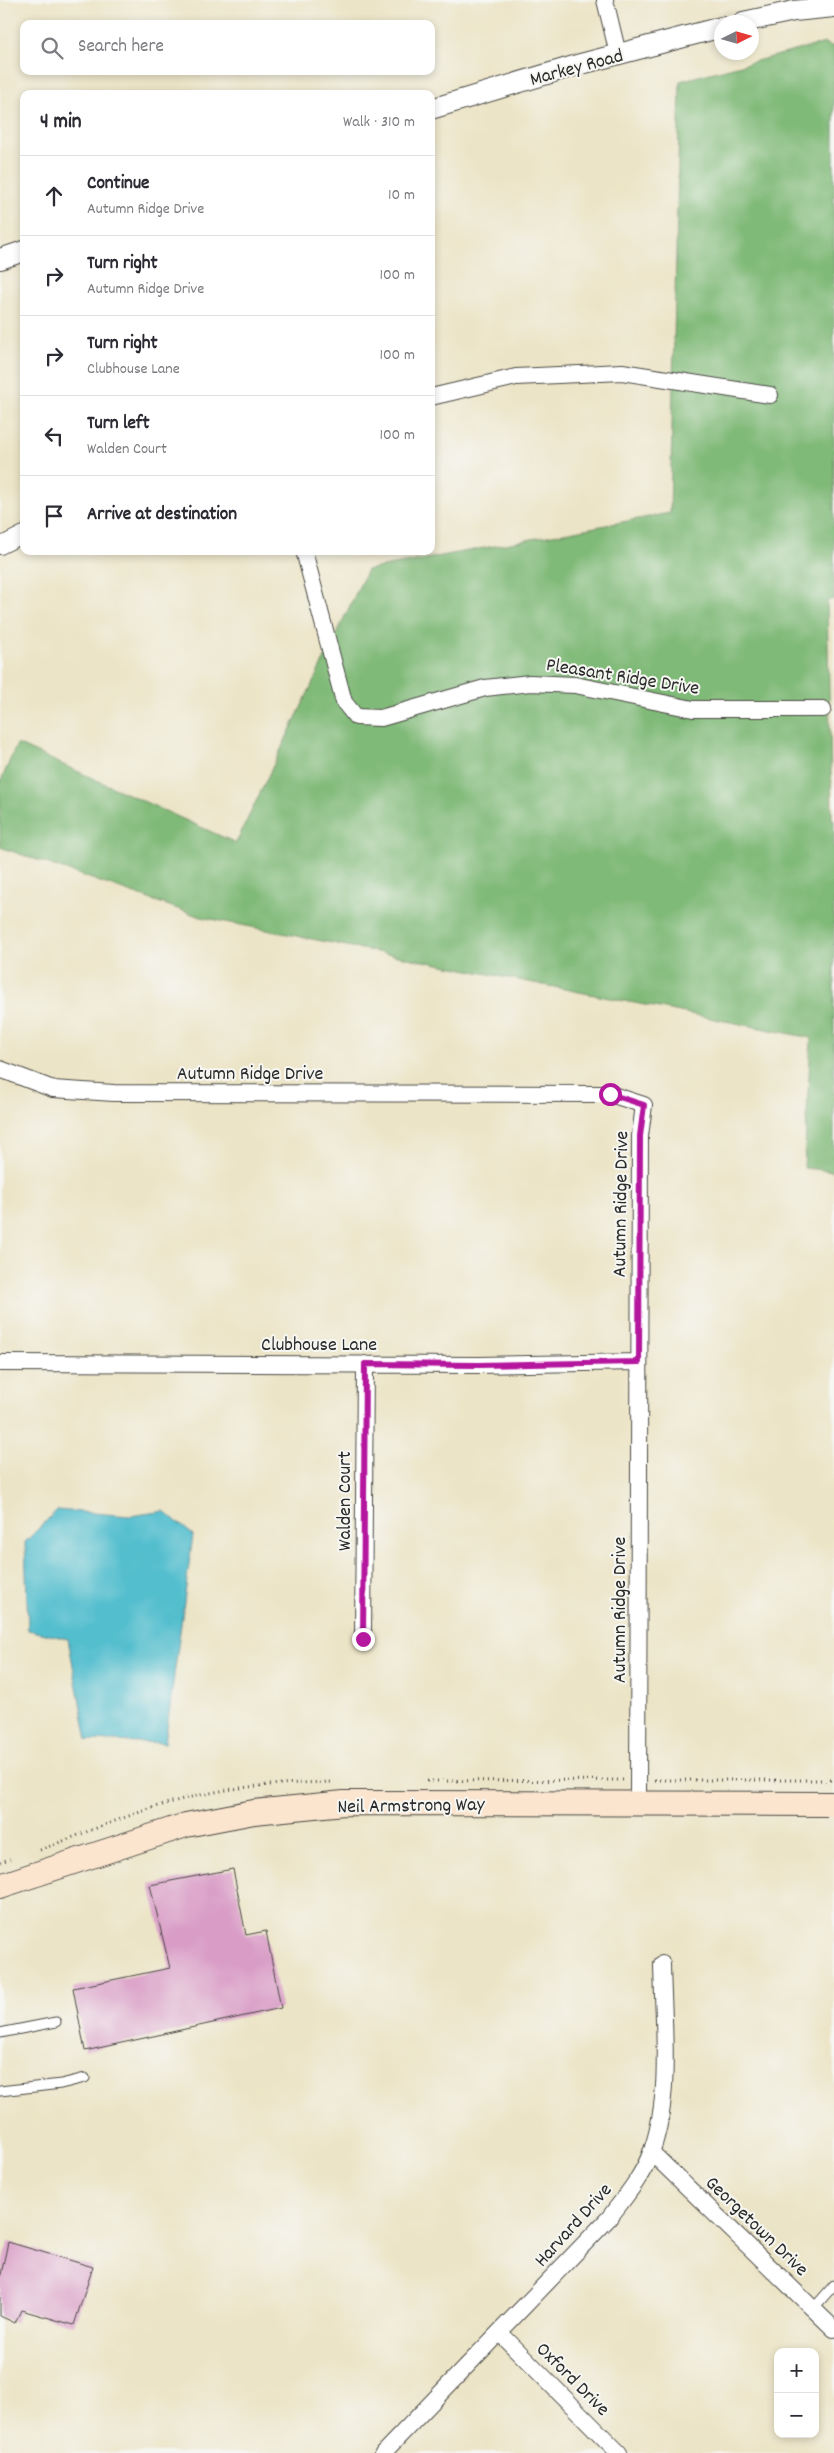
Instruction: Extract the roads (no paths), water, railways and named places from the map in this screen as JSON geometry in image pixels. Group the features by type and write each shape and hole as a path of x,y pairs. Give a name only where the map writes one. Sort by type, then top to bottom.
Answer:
{"main road":[{"name":"Neil Armstrong Way","path":"0,1886 186,1825 254,1812 344,1803 834,1804"}],"street":[{"path":"605,0 618,54"},
{"path":"759,19 794,11 834,7"},
{"name":"Markey Road","path":"435,108 513,82 714,29"},
{"path":"0,259 20,252"},
{"path":"435,396 516,377 622,372 770,395"},
{"path":"0,546 20,536"},
{"name":"Pleasant Ridge Drive","path":"305,555 344,702 356,716 381,718 485,688 530,683 575,685 693,709 823,708"},
{"name":"Autumn Ridge Drive","path":"0,1070 53,1089 114,1093 610,1094 644,1105 640,1136 638,1804"},
{"name":"Clubhouse Lane","path":"0,1363 479,1365 639,1362"},
{"name":"Walden Court","path":"363,1639 365,1364"},
{"name":"Harvard Drive","path":"382,2453 609,2218 631,2189 651,2152 659,2128 663,2087 662,1964"},
{"name":"Georgetown Drive","path":"651,2152 834,2329"},
{"name":"Oxford Drive","path":"500,2333 619,2453"}],"lane":[{"path":"0,2033 56,2022"},
{"path":"0,2091 61,2084 85,2078"},
{"path":"813,2309 834,2285"}],"water":[{"path":"57,1510 130,1516 164,1511 193,1535 165,1743 87,1740 68,1639 28,1630 25,1542"}]}
